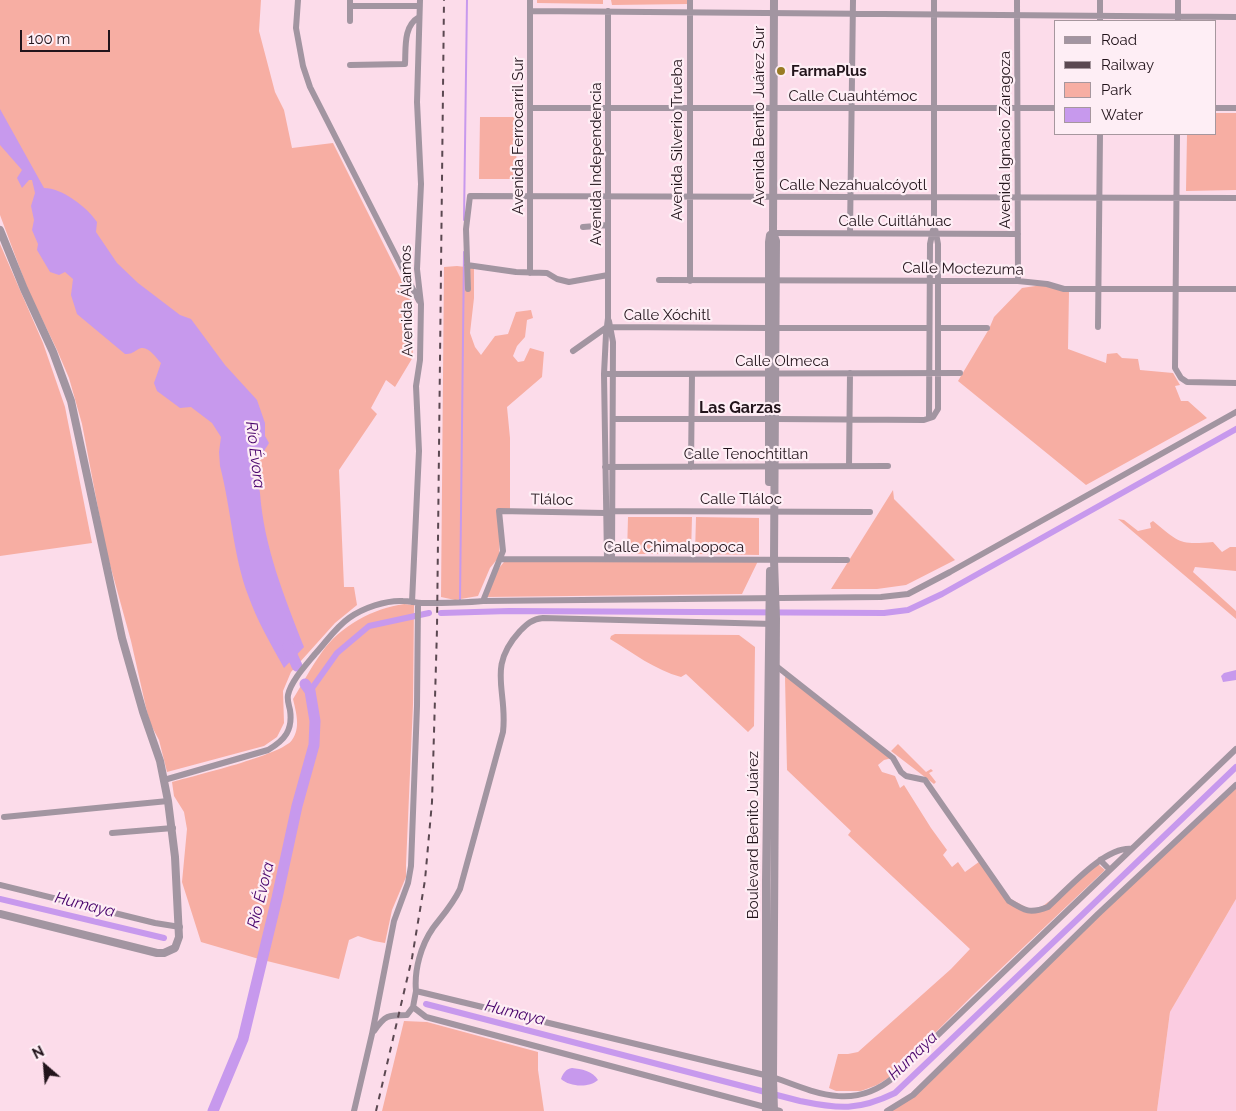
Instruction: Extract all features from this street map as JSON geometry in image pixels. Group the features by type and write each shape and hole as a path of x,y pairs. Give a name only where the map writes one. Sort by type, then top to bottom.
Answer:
{"street":[{"path":"298,0 296,28 303,66 310,87 421,304"},
{"name":"Avenida Ferrocarril Sur","path":"530,0 530,273"},
{"name":"Avenida Silverio Trueba","path":"690,0 690,281"},
{"name":"Avenida Benito Juárez Sur","path":"772,374 772,280 769,238 772,233 774,0"},
{"path":"850,233 853,0"},
{"path":"613,419 924,420 933,417 938,409 938,280 934,233 934,0"},
{"name":"Avenida Ignacio Zaragoza","path":"1017,0 1018,281"},
{"path":"1100,0 1100,18"},
{"path":"1178,0 1178,19"},
{"path":"350,21 350,3 420,3"},
{"name":"Avenida Álamos","path":"354,1111 372,1034 394,921 408,883 411,866 417,706 415,602 419,451 416,386 420,360 421,304 417,269 421,184 417,102 420,3"},
{"path":"530,11 1017,15 1178,19 1236,17"},
{"name":"Avenida Independencia","path":"608,11 608,318 613,374 609,559"},
{"path":"350,65 405,64 407,31 413,21 419,17"},
{"name":"Calle Cuauhtémoc","path":"530,108 1054,108"},
{"path":"1216,108 1236,108"},
{"path":"1098,327 1100,135"},
{"path":"1177,135 1175,368 1181,378 1187,382 1236,383"},
{"name":"Calle Nezahualcóyotl","path":"467,265 466,229 470,196 1236,198"},
{"path":"583,227 608,225"},
{"path":"0,230 53,352 71,400 122,638 143,712 160,761 164,780 173,828 180,937 175,948 164,953 157,953 0,914"},
{"name":"Calle Cuitláhuac","path":"772,233 1018,234"},
{"path":"930,418 930,244 934,233"},
{"path":"468,289 467,265 480,268 547,273 557,279 569,282 608,275"},
{"name":"Calle Moctezuma","path":"659,280 1018,281 1047,284 1064,289 1236,289"},
{"name":"Avenida Independencia","path":"609,328 604,374 605,468 609,512"},
{"name":"Calle Xóchitl","path":"573,351 609,328 929,328"},
{"path":"938,328 987,328"},
{"path":"849,466 850,373"},
{"name":"Calle Olmeca","path":"604,374 960,373"},
{"path":"691,467 692,374"},
{"name":"Boulevard Benito Juárez","path":"771,1109 769,1081 773,601 772,374"},
{"path":"164,780 268,750 279,744 288,733 291,721 288,702 291,686 312,658 348,618 365,609 395,602 462,603 483,600 773,601 881,597 908,594 1236,412"},
{"name":"Calle Tenochtitlan","path":"605,468 888,466"},
{"name":"Tláloc","path":"501,559 504,544 499,512 609,512"},
{"name":"Calle Tláloc","path":"609,512 870,512"},
{"path":"483,600 501,559"},
{"name":"Calle Chimalpopoca","path":"501,559 847,560"},
{"path":"406,1015 413,1008 416,991 415,978 423,946 460,889 503,732 504,713 500,672 502,660 507,646 525,626 531,621 543,618 772,622"},
{"name":"Boulevard Benito Juárez","path":"769,1081 775,665 772,622"},
{"path":"775,665 893,758 901,772 906,776 925,780 1009,901 1022,909 1029,912 1048,907 1100,860 1114,852 1132,849"},
{"path":"416,991 837,1097 858,1096 869,1093 886,1084 1236,749"},
{"path":"887,1111 913,1095 1098,914 1236,786"},
{"path":"4,817 168,801"},
{"path":"112,833 173,828"},
{"path":"1100,860 1110,870"},
{"path":"0,886 180,927"},
{"path":"413,1008 426,1017"},
{"path":"372,1034 382,1019 387,1016 426,1017 771,1109"}],"shaded area":[{"path":"1236,899 1236,1111 1157,1111 1170,1012"}],"green space":[{"path":"0,0 261,0 259,31 275,92 284,110 292,148 333,143 411,299 413,357 395,387 386,380 371,408 377,414 339,470 344,587 354,587 357,605 335,623 291,672 283,691 284,723 277,737 264,746 167,772 159,740 147,712 131,641 106,550 82,424 69,378 28,290 0,215"},
{"path":"537,0 603,0 603,4 537,3"},
{"path":"611,0 688,0 688,4 612,5"},
{"path":"1216,113 1236,113 1236,190 1186,191 1187,135 1216,135"},
{"path":"480,117 517,117 516,179 479,179"},
{"path":"0,244 43,343 65,407 92,543 0,556"},
{"path":"444,267 474,268 474,298 470,333 475,347 481,355 495,336 508,334 516,312 531,310 533,318 527,320 525,337 517,346 513,356 518,362 524,361 530,348 544,352 542,377 507,407 510,438 510,510 498,509 499,557 490,568 478,596 455,600 441,597"},
{"path":"1042,285 1069,291 1068,349 1106,363 1107,354 1117,353 1122,358 1138,359 1140,370 1173,373 1180,385 1175,386 1181,401 1188,401 1207,418 1086,485 958,381 989,329 994,317 1022,288"},
{"path":"893,490 894,499 955,560 906,585 877,589 831,589"},
{"path":"628,517 692,517 691,554 627,554"},
{"path":"696,517 759,518 759,555 695,554"},
{"path":"1118,519 1124,520 1138,531 1151,528 1150,523 1153,521 1174,538 1193,543 1213,542 1222,552 1230,547 1236,547 1236,571 1195,567 1193,572 1236,611 1236,619"},
{"path":"758,561 742,594 485,597 494,574 504,562"},
{"path":"404,604 414,605 413,704 406,877 392,910 385,943 358,936 349,940 339,979 201,942 182,882 187,829 184,812 174,796 172,782 255,758 285,746 295,735 297,725 293,699 314,663 329,643 348,626 358,620 381,610"},
{"path":"615,634 739,635 755,647 754,726 748,732 686,674 681,677 653,666 610,639"},
{"path":"788,675 892,758 884,760 878,765 882,772 895,776 900,788 904,785 947,850 943,855 952,867 958,862 965,872 983,859 1009,898 1035,912 1098,864 1105,870 973,995 893,1075 877,1085 861,1091 836,1091 829,1088 838,1054 858,1052 951,969 970,949 848,835 851,831 787,770 785,677"},
{"path":"898,744 926,772 931,769 933,771 929,773 936,782 934,784 891,751"},
{"path":"1236,784 1236,899 1170,1012 1157,1111 889,1111 901,1105"},
{"path":"404,1021 427,1022 538,1052 538,1070 544,1111 382,1111"}],"water":[{"path":"0,109 44,188 58,191 74,199 87,210 97,222 96,232 117,263 138,283 180,315 191,319 225,365 257,400 265,423 265,436 269,443 259,461 257,470 262,513 270,552 282,590 304,647 284,668 264,632 243,580 235,548 220,466 221,437 212,423 191,407 180,408 157,391 154,383 161,363 147,349 141,348 125,354 77,314 71,295 73,279 65,272 59,275 50,272 37,250 38,244 32,230 34,220 31,206 35,193 32,180 29,180 22,188 17,178 22,170 0,145"},
{"path":"1236,670 1236,680 1223,682 1221,676 1224,673"},
{"path":"572,1068 590,1073 598,1080 594,1083 580,1086 569,1084 561,1079 568,1069"}],"waterway":[{"path":"464,220 467,0"},
{"path":"460,600 464,252"},
{"path":"441,613 509,611 884,613 908,610 942,594 1236,429"},
{"path":"310,691 337,653 369,626 429,613"},
{"name":"Río Évora","path":"288,646 297,666"},
{"name":"Río Évora","path":"213,1111 243,1039 297,806 314,745 315,721 310,691 305,684"},
{"name":"Humaya","path":"426,1004 800,1101 837,1107 859,1106 870,1103 895,1093 1236,767"},
{"name":"Humaya","path":"0,899 164,938"}],"railway":[{"path":"376,1111 412,958 425,880 432,802 437,629 444,0"}],"place":[{"name":"FarmaPlus","path":"781,71"}],"district":[{"name":"Las Garzas","path":"740,408"}]}
